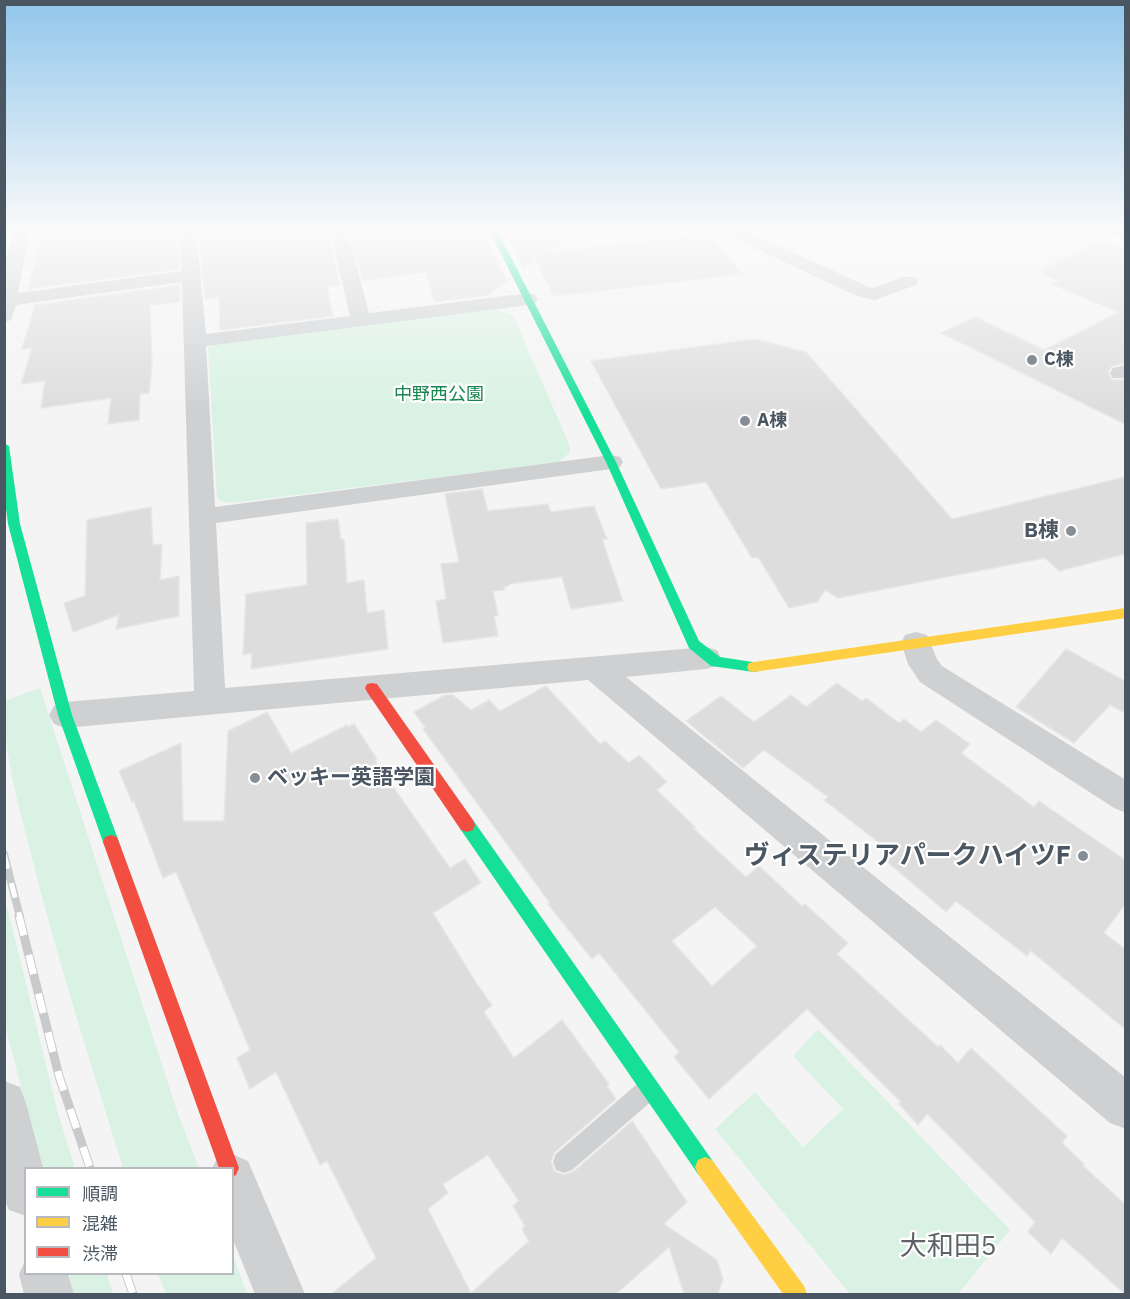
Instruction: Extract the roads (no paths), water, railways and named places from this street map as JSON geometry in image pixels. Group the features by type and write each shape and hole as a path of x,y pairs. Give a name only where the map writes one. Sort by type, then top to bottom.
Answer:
{"street":[{"path":"9,291 6,308 103,291"},
{"path":"192,291 210,702"},
{"path":"353,291 361,320"},
{"path":"524,291 610,462 693,644 706,658"},
{"path":"861,291 874,294 883,291"},
{"path":"195,341 528,299"},
{"path":"4,446 14,524 65,715 229,1167"},
{"path":"202,517 610,462"},
{"path":"65,715 706,658 727,665 761,667 1125,613"},
{"path":"916,643 923,664 931,674 1125,798"},
{"path":"594,668 1125,1107"},
{"path":"372,688 649,1089 796,1294"},
{"path":"4,1103 24,1185"},
{"path":"234,1182 280,1294"},
{"path":"44,1275 49,1294"}],"lane":[{"path":"564,1162 649,1089"}],"railway":[{"path":"4,854 20,917"},
{"path":"19,916 59,1076 90,1167"},
{"path":"126,1275 133,1294"}],"place":[{"name":"C棟","path":"1032,360"},
{"name":"A棟","path":"745,421"},
{"name":"B棟","path":"1071,531"},
{"name":"ベッキー英語学園","path":"255,778"},
{"name":"ヴィステリアパークハイツF","path":"1083,856"}],"district":[{"name":"大和田5","path":"948,1247"}],"park label":[{"name":"中野西公園","path":"439,395"}]}
